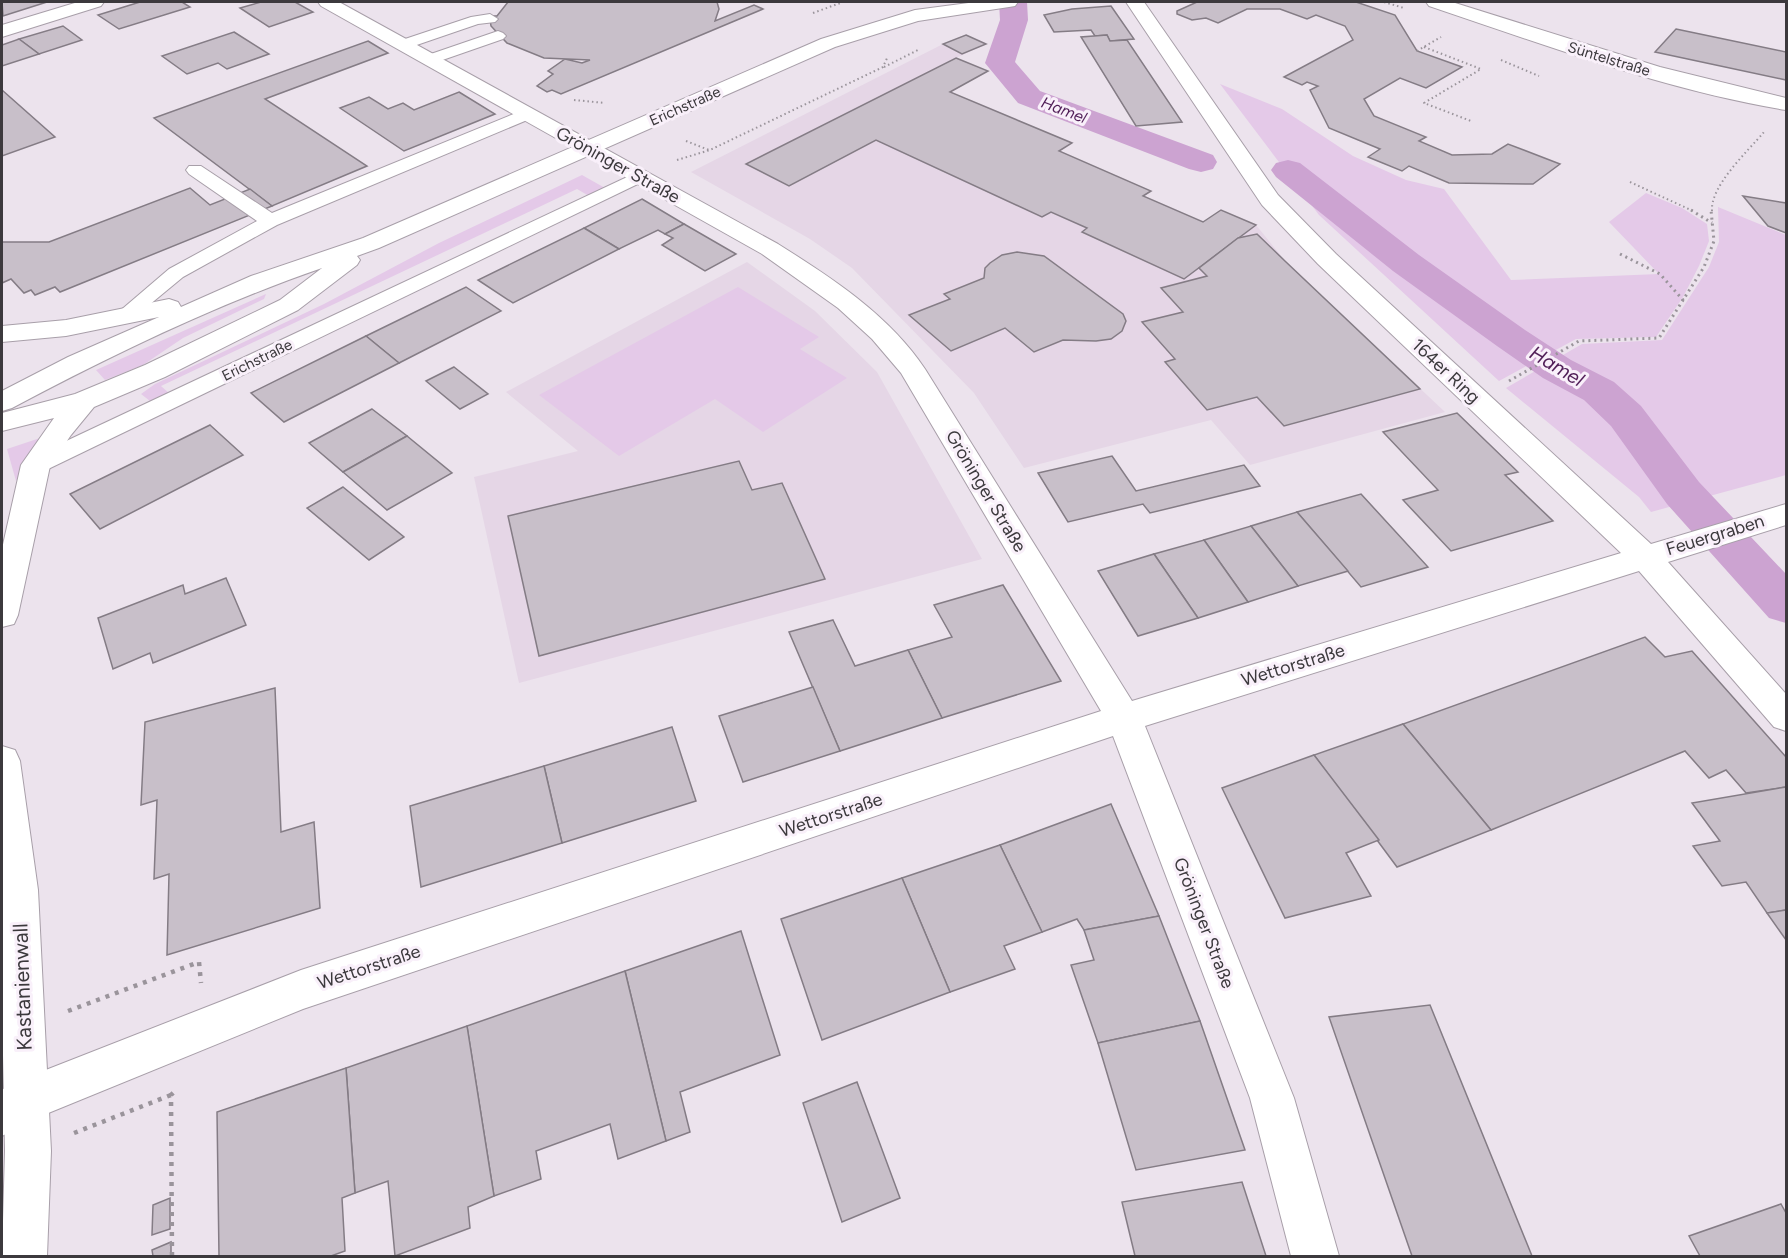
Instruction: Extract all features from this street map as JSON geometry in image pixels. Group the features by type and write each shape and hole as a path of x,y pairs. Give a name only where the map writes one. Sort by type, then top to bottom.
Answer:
{"street":[{"path":"2,31 94,2"},
{"name":"Gröninger Straße","path":"327,2 770,249 823,282 897,349 912,369 1124,718 1272,1098 1315,1257"},
{"name":"Erichstraße","path":"2,402 77,363 260,281 371,243 828,43 915,16 1010,2"},
{"name":"164er Ring","path":"1135,2 1270,200 1327,259 1645,557 1786,717"},
{"name":"Süntelstraße","path":"1435,2 1645,71 1728,93 1786,104"},
{"name":"Erichstraße","path":"2,422 84,401 155,371 289,305 371,243"},
{"path":"2,334 66,328 185,303 260,281"},
{"path":"2,615 36,465 61,428 84,401"},
{"name":"Feuergraben","path":"1645,557 1786,514"},
{"name":"Wettorstraße","path":"14,1107 301,990 1124,718 1645,557"},
{"name":"Kastanienwall","path":"2,761 18,890 24,1028 14,1107 28,1152 16,1236"}],"lane":[{"path":"405,44 476,20 490,19"},
{"path":"431,59 498,36"},
{"path":"124,316 176,273 270,221 526,114"},
{"path":"195,170 270,221"},
{"name":"Erichstraße","path":"36,465 640,177"}],"path":[{"path":"810,14 843,2"},
{"path":"1424,47 1481,69 1424,103 1471,121"},
{"path":"671,161 710,150 883,67 892,49"},
{"path":"526,114 561,99 604,103 614,99"},
{"path":"1513,378 1579,341 1659,338 1704,267 1714,242 1711,204 1721,183 1768,128"},
{"path":"1630,182 1685,206 1713,223"},
{"path":"1620,254 1660,274 1684,301"},
{"path":"24,1028 200,962 203,1060 171,1095 28,1152"},
{"path":"171,1095 172,1257"}],"shaded area":[{"path":"966,35 986,44 956,58 988,71 951,92 1072,143 1059,151 1151,191 1143,196 1203,222 1221,210 1256,225 1286,262 1445,412 1250,465 1211,420 1024,468 974,393 852,268 810,239 691,172 943,44"},
{"path":"1220,84 1282,109 1353,156 1406,180 1444,189 1511,280 1659,274 1609,222 1646,193 1682,208 1707,224 1709,241 1683,297 1656,337 1576,339 1499,381 1319,215"},
{"path":"582,175 605,188 589,196 577,189 161,386 170,394 150,401 141,394 155,384 324,304 439,243"},
{"path":"1718,207 1786,235 1786,475 1651,512 1639,497 1506,388 1582,344 1662,340 1709,267 1719,242"},
{"path":"747,262 815,311 877,372 982,559 519,683 474,477 578,451 506,392"},
{"path":"738,287 819,337 800,349 847,378 763,432 715,399 619,456 539,395"},
{"path":"266,294 264,299 183,338 143,365 105,380 96,370"},
{"path":"46,436 27,460 16,481 7,449"}],"building":[{"path":"2,2 47,2 3,16"},
{"path":"140,2 182,2 190,7 119,29 98,15"},
{"path":"261,2 295,2 313,12 269,27 240,8"},
{"path":"508,2 717,2 719,9 715,21 754,5 763,9 561,94 552,90 547,92 537,86 553,74 548,71 565,59 582,63 590,60 544,58 507,43 491,26 490,19 492,16 497,16"},
{"path":"1197,2 1356,2 1395,15 1417,51 1462,67 1426,88 1400,78 1364,99 1374,116 1426,137 1419,141 1452,155 1492,154 1508,144 1560,164 1533,184 1449,183 1409,166 1402,171 1368,157 1380,149 1329,128 1310,90 1318,86 1307,82 1302,85 1284,77 1353,40 1345,26 1316,15 1307,19 1280,9 1247,9 1218,23 1206,18 1192,20 1177,14 1177,11"},
{"path":"1111,6 1134,39 1110,41 1107,35 1095,36 1091,30 1054,32 1044,15 1072,9"},
{"path":"63,26 82,40 39,54 19,39"},
{"path":"1676,29 1786,52 1786,80 1655,52"},
{"path":"234,32 269,54 227,69 218,63 187,74 162,56"},
{"path":"966,35 986,44 962,54 943,44"},
{"path":"1107,35 1110,41 1127,40 1182,122 1136,126 1081,37"},
{"path":"19,39 39,54 2,66 2,45"},
{"path":"368,41 388,53 265,99 367,166 272,206 154,118"},
{"path":"956,58 988,71 950,92 1072,143 1059,151 1151,191 1143,196 1203,222 1221,210 1256,225 1184,279 1082,232 1087,228 1051,212 1042,217 876,140 789,186 746,164"},
{"path":"2,90 55,137 2,156"},
{"path":"459,92 495,114 404,151 340,108 369,97 388,109 403,103 414,110"},
{"path":"190,188 210,205 250,189 272,206 60,292 55,287 35,295 31,290 24,293 11,279 2,283 2,242 49,242"},
{"path":"1743,196 1786,203 1786,233 1768,226"},
{"path":"642,199 684,224 665,234 658,230 619,249 584,228"},
{"path":"684,224 736,254 705,271 662,245 673,238 665,234"},
{"path":"584,228 619,249 513,303 478,280"},
{"path":"1257,234 1420,389 1284,426 1257,397 1207,410 1165,362 1175,359 1142,322 1183,312 1161,288 1207,276 1199,268 1238,238"},
{"path":"1017,252 1044,256 1123,314 1126,321 1122,331 1111,339 1063,340 1034,352 1005,328 951,351 909,315 950,299 944,294 984,278 985,268 990,263 1002,255"},
{"path":"466,287 501,311 399,363 366,336"},
{"path":"366,336 399,363 284,422 251,393"},
{"path":"454,367 488,394 460,409 426,381"},
{"path":"372,409 407,436 343,472 309,443"},
{"path":"1457,413 1518,472 1505,475 1553,521 1451,551 1403,500 1438,490 1383,432"},
{"path":"210,425 243,455 100,529 70,494"},
{"path":"407,436 452,473 387,510 343,472"},
{"path":"1112,456 1136,491 1244,465 1260,486 1150,513 1143,504 1068,522 1038,473"},
{"path":"739,461 752,490 782,483 825,579 539,656 508,516"},
{"path":"343,487 404,537 369,560 307,508"},
{"path":"1361,494 1428,567 1361,587 1297,512"},
{"path":"1297,512 1348,571 1298,586 1251,526"},
{"path":"1251,526 1298,586 1248,602 1204,540"},
{"path":"1204,540 1248,602 1198,618 1154,554"},
{"path":"1154,554 1198,618 1138,636 1098,571"},
{"path":"226,578 246,625 153,663 150,653 113,669 98,618 183,585 185,594"},
{"path":"1003,585 1061,681 942,718 908,650 952,637 934,605"},
{"path":"833,620 855,666 908,650 942,718 840,751 789,632"},
{"path":"1645,637 1665,657 1692,651 1786,757 1786,787 1746,793 1726,770 1709,778 1685,751 1491,830 1403,724"},
{"path":"813,687 840,751 743,782 719,716"},
{"path":"275,688 281,832 314,822 320,908 167,955 169,874 154,879 157,800 141,805 145,722"},
{"path":"1403,724 1491,830 1397,867 1314,755"},
{"path":"672,727 696,801 562,843 544,766"},
{"path":"1314,755 1379,840 1346,853 1371,896 1285,918 1222,788"},
{"path":"544,766 562,843 421,887 410,806"},
{"path":"1786,787 1786,910 1767,913 1746,882 1722,886 1693,846 1720,841 1692,803"},
{"path":"1111,804 1159,916 1084,930 1077,919 1042,932 1000,845"},
{"path":"1000,845 1042,932 1004,946 1015,969 950,992 902,878"},
{"path":"902,878 950,992 822,1040 781,919"},
{"path":"1786,910 1786,940 1767,913"},
{"path":"1159,916 1200,1021 1098,1043 1071,965 1094,960 1084,930"},
{"path":"741,931 780,1055 680,1092 690,1132 666,1141 625,971"},
{"path":"625,971 666,1141 618,1159 610,1124 536,1151 541,1179 494,1196 467,1026"},
{"path":"1430,1005 1532,1256 1412,1256 1329,1017"},
{"path":"1200,1021 1245,1150 1136,1170 1098,1043"},
{"path":"467,1026 494,1196 468,1207 470,1228 395,1256 388,1181 355,1193 346,1068"},
{"path":"346,1068 355,1193 342,1198 345,1251 331,1256 219,1256 217,1112"},
{"path":"857,1082 900,1198 842,1222 803,1103"},
{"path":"1242,1182 1266,1256 1135,1256 1122,1202"},
{"path":"170,1198 170,1229 152,1235 153,1205"},
{"path":"1781,1204 1786,1213 1786,1256 1700,1256 1689,1236"},
{"path":"171,1242 171,1256 153,1256 152,1250"}],"waterway":[{"name":"Hamel","path":"1013,2 1014,20 1000,63 1029,97 1201,162"},
{"name":"Hamel","path":"1288,170 1406,263 1511,338 1557,369 1599,391 1626,416 1683,493 1786,605"}]}
